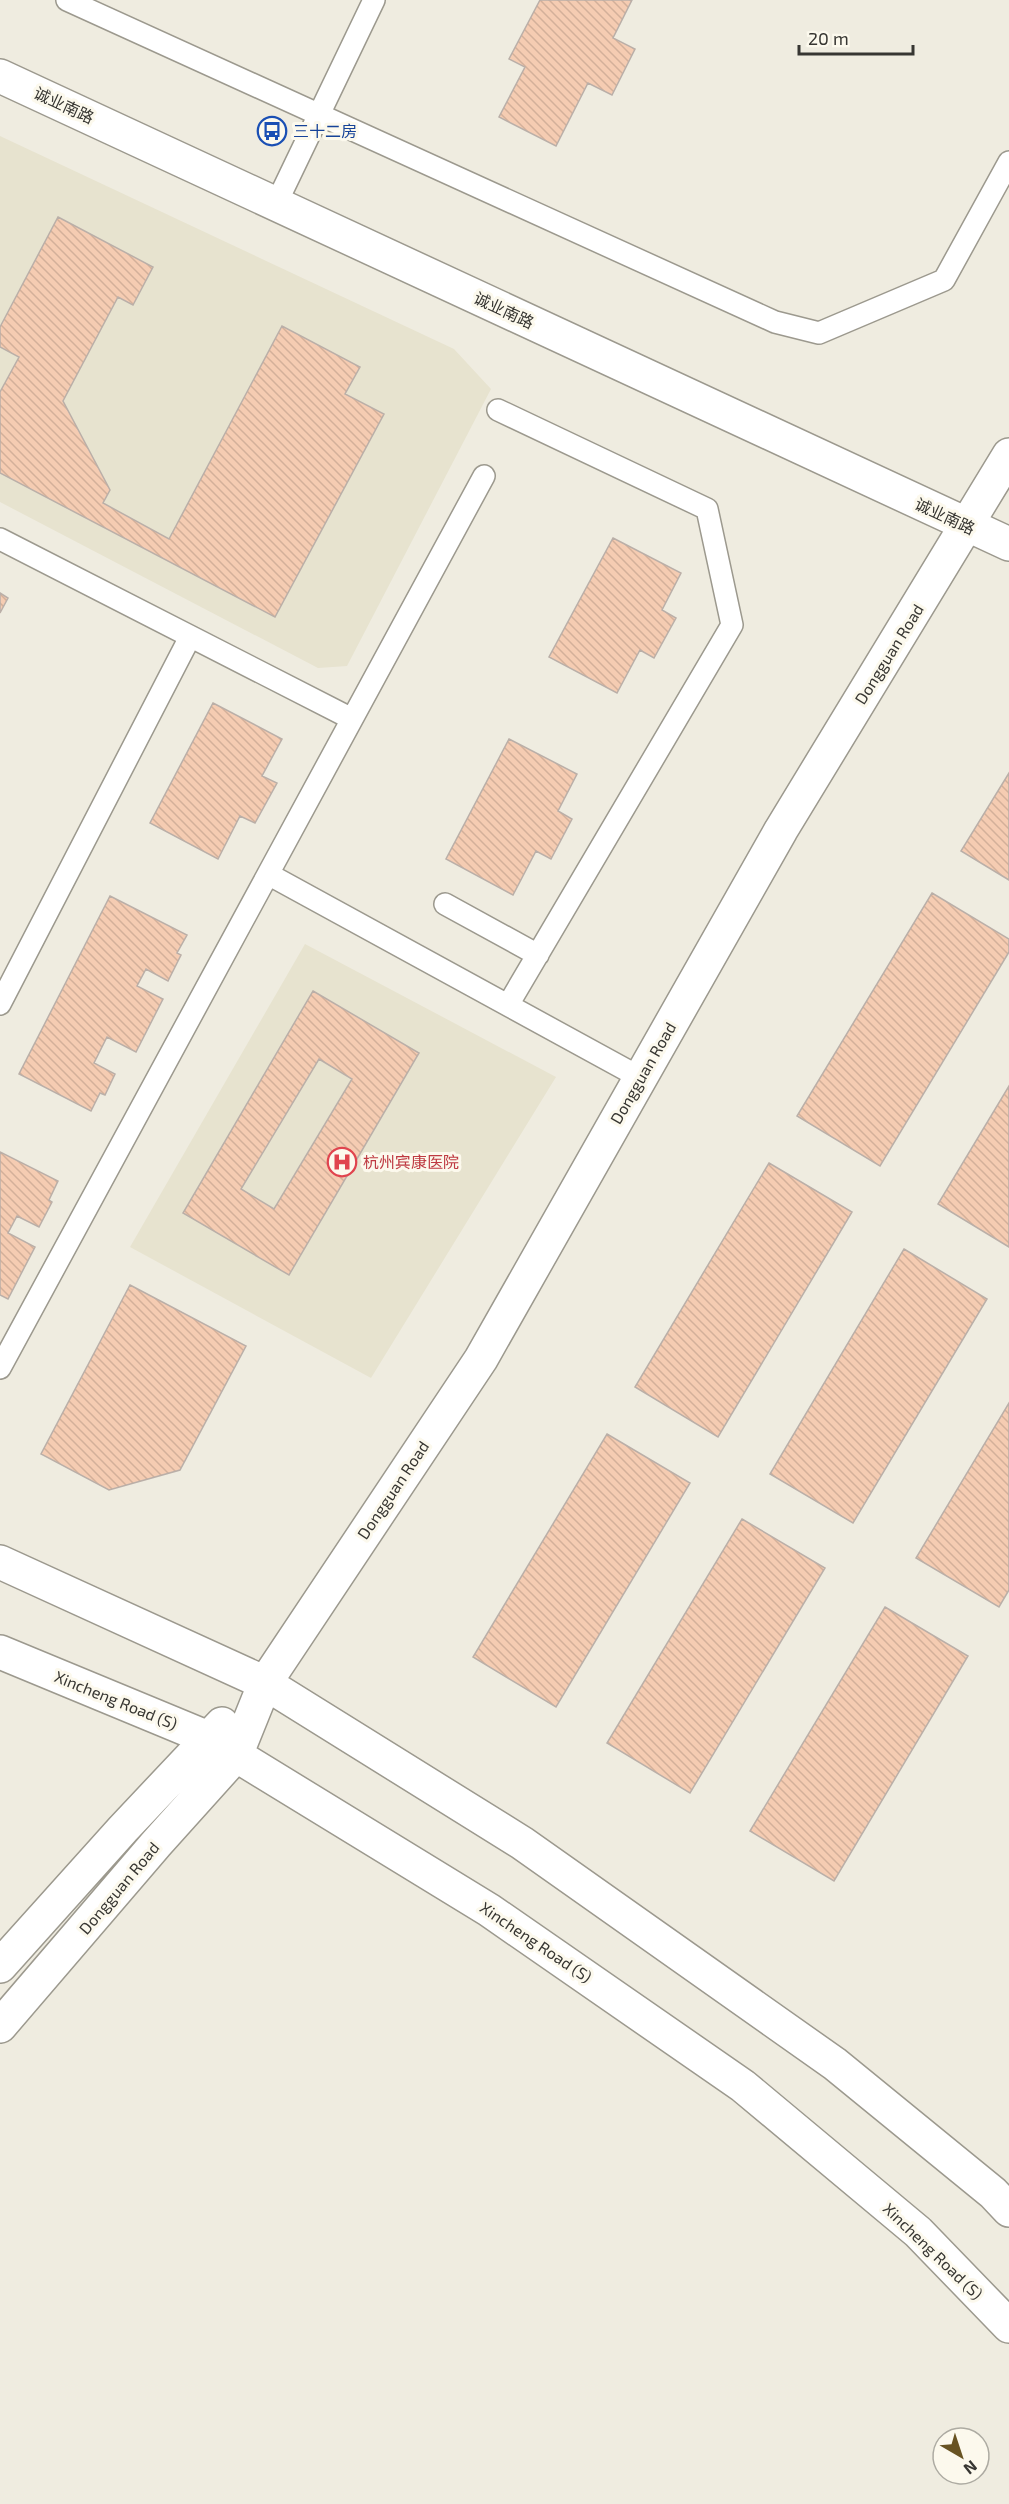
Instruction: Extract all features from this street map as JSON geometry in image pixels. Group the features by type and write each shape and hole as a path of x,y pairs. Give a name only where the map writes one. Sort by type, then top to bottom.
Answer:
{"main road":[{"name":"诚业南路","path":"0,76 1009,544"},
{"name":"Dongguan Road","path":"0,2026 156,1844 236,1755 265,1683 481,1359 781,830 1009,455"},
{"path":"0,1562 265,1683 522,1843 835,2064 993,2193 1009,2210"},
{"name":"Xincheng Road (S)","path":"0,1652 208,1738 489,1910 744,2086 918,2232 1009,2326"},
{"name":"Dongguan Road","path":"0,1966 208,1738 265,1683"}],"lane":[{"path":"67,0 775,322 819,333 944,280 1009,162"},
{"path":"276,204 374,0"},
{"path":"498,410 706,509 732,625 508,1005"},
{"path":"0,1368 484,476"},
{"path":"0,539 352,720"},
{"path":"0,1004 190,637"},
{"path":"268,874 641,1078"},
{"path":"445,904 538,955"}],"shaded area":[{"path":"0,136 454,349 491,389 347,666 318,668 0,502"},
{"name":"杭州宾康医院","path":"305,944 556,1077 371,1378 130,1247"}],"building":[{"path":"540,0 632,0 613,38 635,49 612,95 588,83 556,146 499,117 525,67 509,59"},
{"path":"58,217 153,267 133,305 118,297 63,401 110,490 103,503 169,539 282,326 360,367 345,394 384,414 275,617 0,473 0,392 19,357 0,347 0,327"},
{"path":"613,538 681,573 662,610 676,618 654,658 640,650 617,693 549,657"},
{"path":"0,593 8,598 0,613"},
{"path":"213,703 282,739 262,776 277,783 255,823 240,816 218,859 150,823"},
{"path":"509,739 577,774 558,811 572,819 551,859 536,851 513,895 446,859"},
{"path":"1009,773 1009,880 961,851"},
{"path":"932,893 1009,939 1009,952 880,1166 797,1116"},
{"path":"110,896 187,935 177,953 181,955 168,981 146,969 137,986 163,999 136,1052 107,1037 94,1063 115,1074 105,1095 100,1093 91,1111 19,1074"},
{"path":"313,991 419,1053 289,1275 183,1213","holes":["319,1059 352,1079 274,1209 241,1189"]},
{"path":"1009,1086 1009,1247 938,1204"},
{"path":"0,1152 58,1181 49,1200 52,1202 39,1227 17,1216 8,1233 35,1247 8,1299 0,1295"},
{"path":"769,1163 852,1212 718,1437 635,1387"},
{"path":"904,1249 987,1299 853,1523 770,1474"},
{"path":"130,1285 246,1346 180,1470 109,1490 41,1454"},
{"path":"1009,1403 1009,1590 999,1607 916,1558"},
{"path":"607,1434 690,1483 556,1707 473,1657"},
{"path":"742,1519 825,1568 690,1793 607,1743"},
{"path":"885,1607 968,1656 834,1881 750,1831"}],"place":[{"name":"三十二房","path":"272,131"},
{"name":"杭州宾康医院","path":"342,1162"}]}
